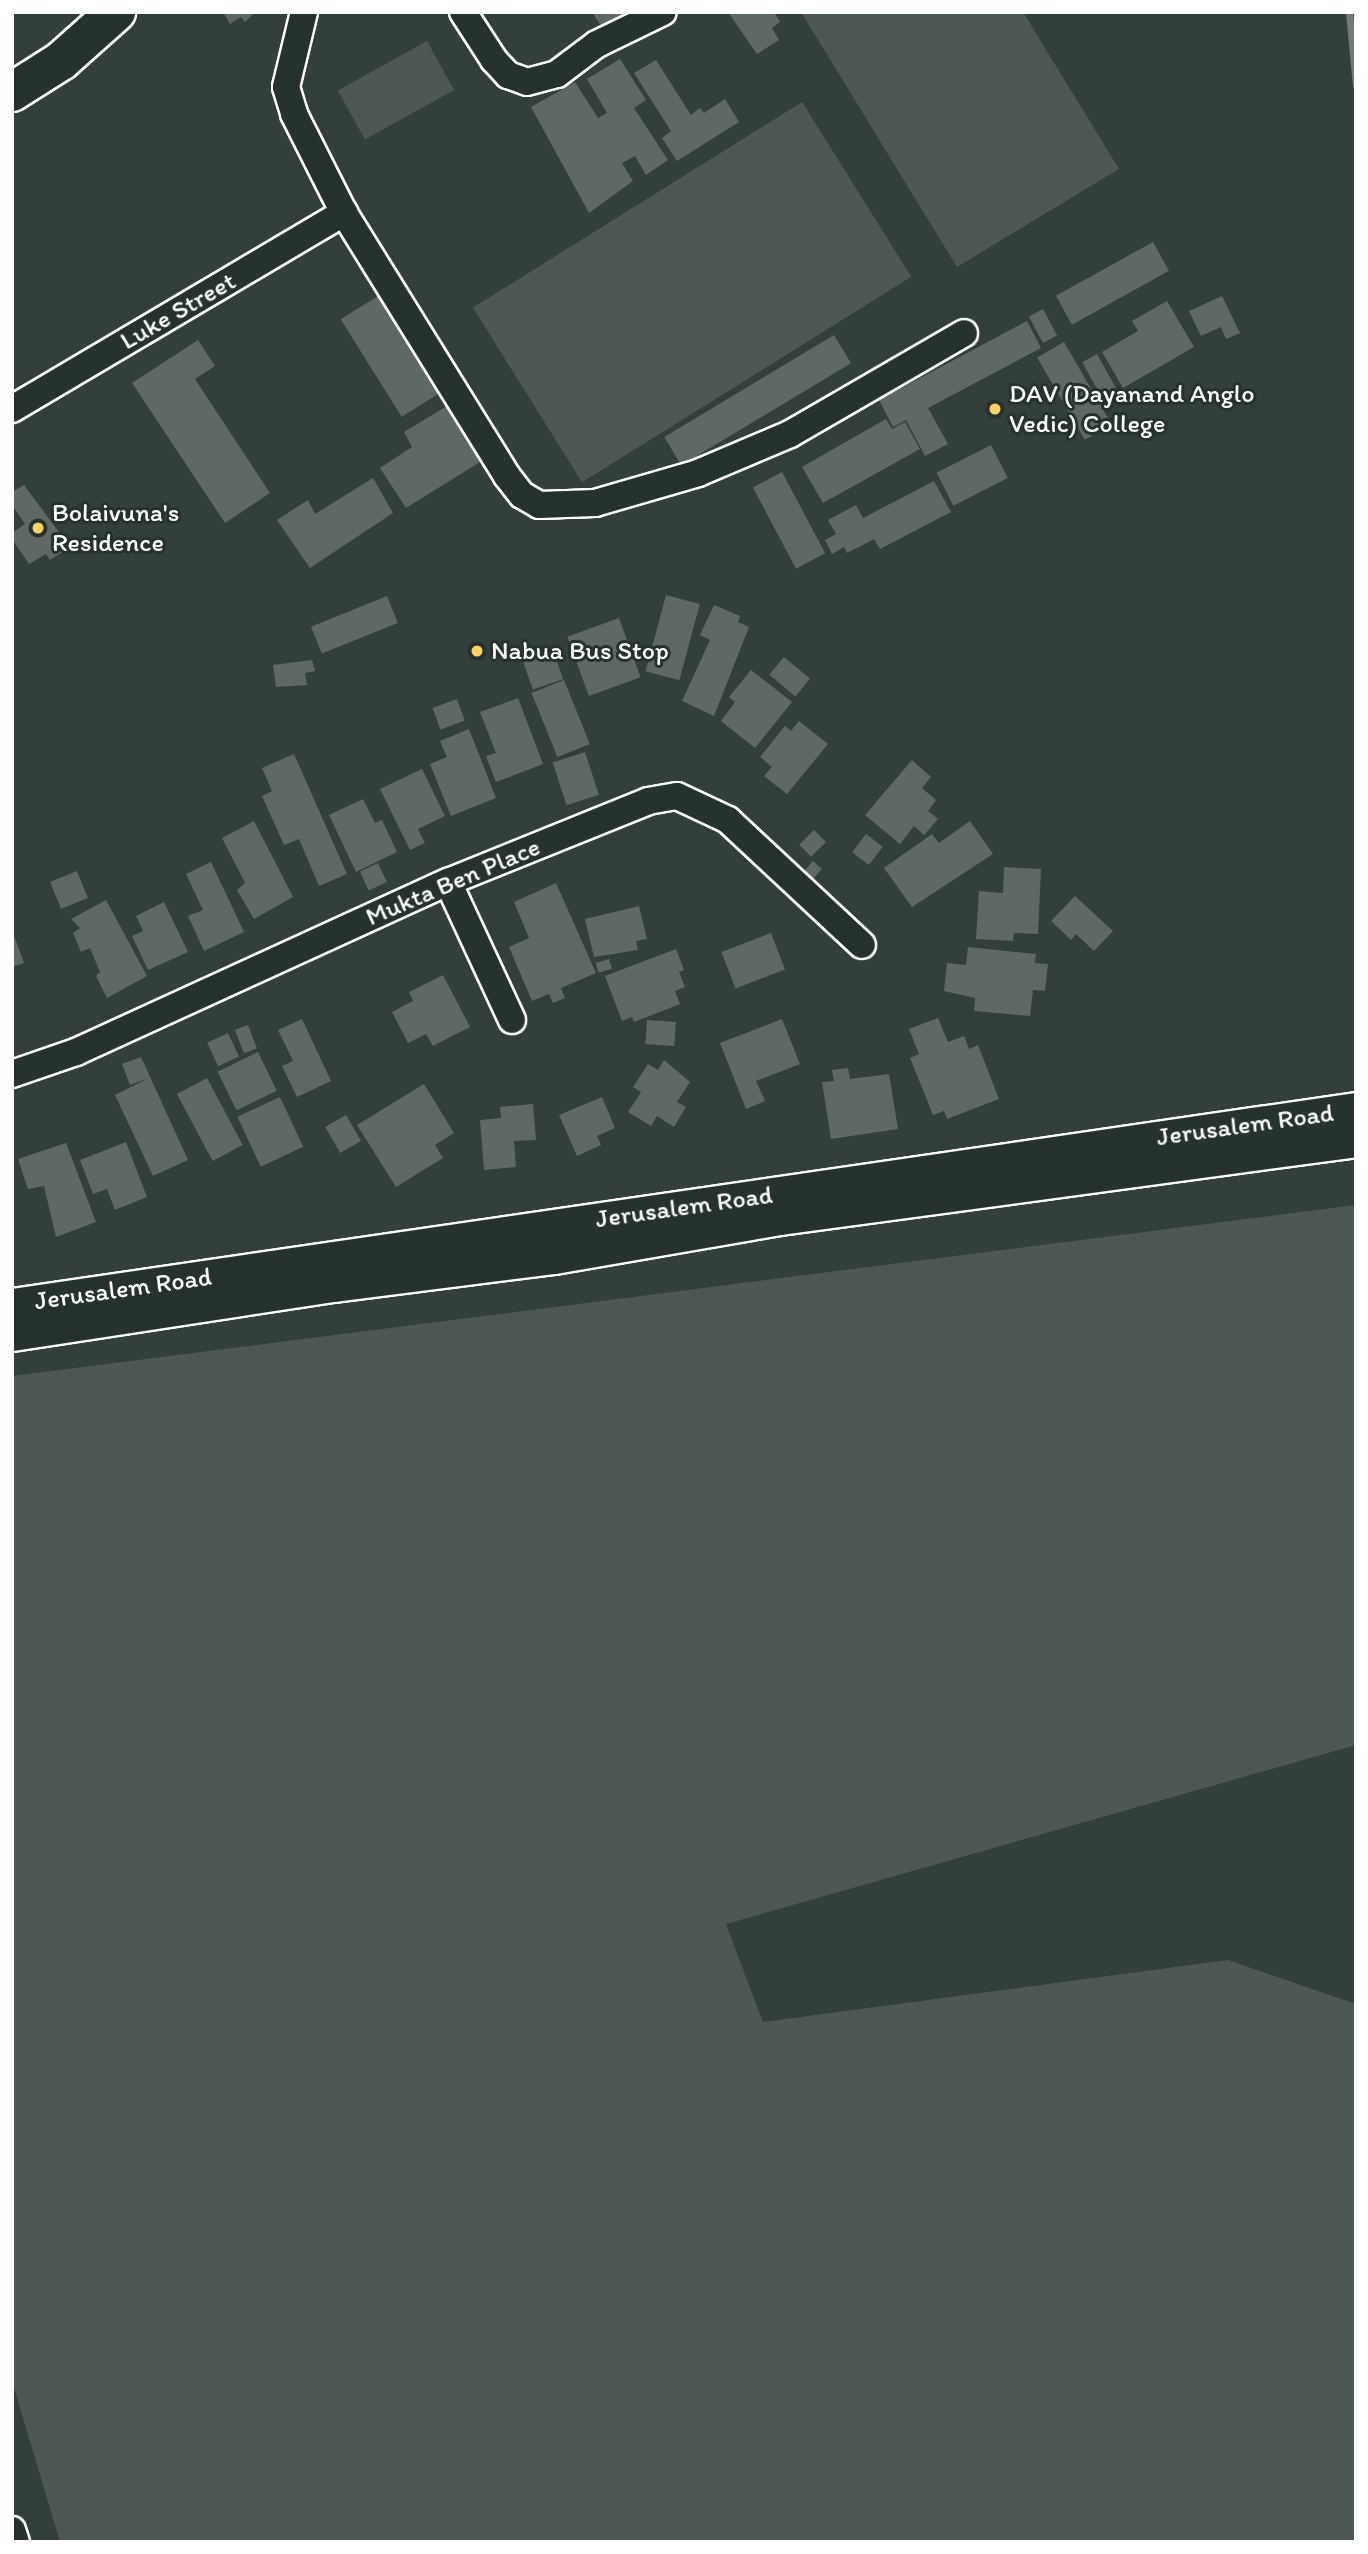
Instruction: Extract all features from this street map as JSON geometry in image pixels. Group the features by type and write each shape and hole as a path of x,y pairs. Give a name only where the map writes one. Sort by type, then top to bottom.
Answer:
{"highway":[{"path":"12,92 61,61 116,12"}],"main road":[{"name":"Jerusalem Road","path":"12,1305 1356,1109"},
{"name":"Jerusalem Road","path":"12,1334 334,1284 554,1257 780,1218 1356,1140"}],"street":[{"path":"304,12 286,87 294,114 344,213 507,476 522,495 539,505 595,503 698,473 790,434 964,333"},
{"path":"463,12 494,60 508,75 527,82 557,74 597,44 663,12"},
{"name":"Luke Street","path":"12,409 344,213"},
{"name":"Mukta Ben Place","path":"12,1074 76,1052 448,882 648,801 677,796 728,820 862,946"},
{"path":"448,882 512,1020"},
{"path":"12,2530 16,2542"}],"shaded area":[{"path":"801,12 1023,12 1119,169 957,267"},
{"path":"427,41 454,90 365,139 338,90"},
{"path":"802,102 911,277 582,482 473,308"},
{"path":"1356,1205 1356,1745 726,1924 763,2022 1228,1960 1356,2004 1356,2542 60,2542 12,2381 12,1376"}],"building":[{"path":"223,12 255,12 245,22 241,17 230,24"},
{"path":"592,12 630,12 603,29"},
{"path":"728,12 774,12 780,22 772,28 779,40 757,54"},
{"path":"620,59 646,100 634,108 668,160 646,175 635,156 622,163 633,181 589,213 531,107 575,82 598,118 607,113 587,79"},
{"path":"656,60 691,115 700,108 704,113 725,99 739,122 677,161 662,138 671,131 634,73"},
{"path":"1153,242 1169,271 1072,325 1056,296"},
{"path":"378,296 439,394 402,417 341,319"},
{"path":"1222,296 1240,333 1226,339 1221,327 1201,336 1189,311"},
{"path":"1167,301 1194,347 1123,388 1102,352 1138,331 1132,321"},
{"path":"1043,309 1057,335 1043,343 1029,317"},
{"path":"1027,321 1041,348 928,408 948,444 925,456 906,420 893,427 879,400"},
{"path":"834,335 851,363 681,465 664,437"},
{"path":"198,340 215,366 195,379 270,493 225,523 132,383"},
{"path":"1064,342 1112,424 1085,440 1037,358"},
{"path":"1097,354 1116,388 1101,396 1082,362"},
{"path":"447,406 480,462 406,508 380,468 412,447 404,432"},
{"path":"886,419 892,429 905,422 920,449 823,503 802,467"},
{"path":"991,445 1008,478 953,506 937,473"},
{"path":"782,472 825,553 796,569 753,487"},
{"path":"373,478 393,513 310,568 277,520 308,500 315,514"},
{"path":"934,481 951,512 880,549 874,539 847,553 844,547 832,554 825,540 836,534 828,520 856,505 863,518"},
{"name":"Bolaivuna's Residence","path":"24,485 70,547 50,560 46,554 29,564 12,539 12,533 25,524 12,505 12,492"},
{"path":"666,595 700,604 679,680 646,671"},
{"path":"387,596 398,623 322,654 311,627"},
{"path":"714,605 740,616 738,622 749,627 714,716 682,701 710,640 700,635"},
{"path":"619,618 641,677 589,696 567,637"},
{"path":"552,647 563,679 533,690 522,657"},
{"path":"784,657 810,679 795,696 769,675"},
{"path":"312,660 315,671 305,673 307,685 276,687 273,665"},
{"path":"751,670 792,702 755,748 721,721 735,702 729,697"},
{"path":"564,680 590,744 557,757 532,693"},
{"path":"518,698 543,764 496,782 486,756 496,753 480,712"},
{"path":"457,699 465,721 440,730 433,708"},
{"path":"799,721 828,744 787,794 764,776 772,767 760,757 785,726 791,731"},
{"path":"469,729 496,798 451,816 430,764 447,757 440,741"},
{"path":"585,752 599,795 567,805 553,763"},
{"path":"294,754 347,874 319,886 299,839 284,845 262,796 272,791 262,768"},
{"path":"912,760 931,777 922,788 936,800 928,811 938,819 924,835 914,826 900,844 865,815"},
{"path":"422,769 445,816 418,829 425,843 410,850 380,789"},
{"path":"363,799 375,823 382,820 397,852 356,872 329,815"},
{"path":"254,821 293,897 254,919 237,890 245,883 222,838"},
{"path":"970,821 993,854 912,907 884,868 932,834 939,843"},
{"path":"814,830 826,842 811,857 799,845"},
{"path":"866,834 883,847 869,865 852,852"},
{"path":"813,861 822,869 813,879 804,871"},
{"path":"211,862 244,932 204,951 188,916 203,910 186,874"},
{"path":"378,863 387,882 369,890 360,871"},
{"path":"1004,867 1041,869 1038,934 1014,933 1013,941 976,939 979,891 1003,893"},
{"path":"77,871 88,898 61,909 50,882"},
{"path":"556,883 596,973 561,988 565,998 553,1003 549,994 532,1001 509,947 529,938 514,902"},
{"path":"1075,896 1113,931 1094,951 1076,934 1071,940 1051,921"},
{"path":"106,900 147,976 107,998 96,976 100,972 90,948 81,952 73,933 80,928 71,919"},
{"path":"164,902 188,952 148,970 132,936 143,931 136,916"},
{"path":"639,906 647,939 636,941 638,950 594,957 585,919"},
{"path":"12,930 24,963 12,967"},
{"path":"771,933 785,969 735,988 722,952"},
{"path":"968,947 1036,954 1035,963 1048,964 1045,991 1033,990 1030,1016 974,1011 975,998 944,991 947,963 966,965"},
{"path":"676,949 684,970 679,972 685,987 675,991 680,1004 634,1022 632,1017 622,1021 605,976"},
{"path":"609,959 612,969 599,973 596,963"},
{"path":"443,975 470,1027 433,1046 426,1034 408,1043 392,1012 413,1001 409,992"},
{"path":"938,1018 948,1042 964,1036 969,1049 978,1045 999,1099 947,1119 944,1111 933,1115 910,1058 919,1054 909,1029"},
{"path":"302,1019 331,1081 297,1097 282,1066 293,1061 278,1030"},
{"path":"782,1019 800,1064 756,1081 765,1101 746,1109 720,1043"},
{"path":"647,1020 676,1022 674,1046 645,1044"},
{"path":"248,1025 257,1048 244,1053 235,1030"},
{"path":"228,1033 239,1057 218,1066 207,1043"},
{"path":"258,1052 277,1091 236,1110 218,1072"},
{"path":"141,1057 188,1160 153,1176 115,1095 149,1078 130,1085 122,1064"},
{"path":"664,1060 690,1082 677,1102 686,1107 674,1127 657,1116 651,1126 628,1112 641,1092 633,1087 648,1064 658,1070"},
{"path":"848,1068 850,1079 889,1074 898,1129 831,1139 822,1082 834,1081 832,1070"},
{"path":"207,1078 243,1145 213,1161 177,1094"},
{"path":"424,1084 454,1133 435,1145 443,1158 396,1187 357,1125"},
{"path":"280,1097 303,1147 261,1167 237,1117"},
{"path":"602,1097 615,1128 597,1136 601,1145 577,1156 559,1115"},
{"path":"533,1104 536,1140 514,1141 516,1167 484,1170 480,1120 501,1118 500,1107"},
{"path":"346,1115 361,1141 340,1153 325,1127"},
{"path":"126,1142 147,1197 115,1210 107,1189 93,1194 80,1160"},
{"path":"66,1143 96,1222 56,1237 44,1186 28,1189 18,1159"}],"waterway":[{"path":"1349,12 1356,86"}],"place":[{"name":"DAV (Dayanand Anglo Vedic) College","path":"995,409"},
{"name":"Bolaivuna's Residence","path":"38,528"},
{"name":"Nabua Bus Stop","path":"477,651"}]}
